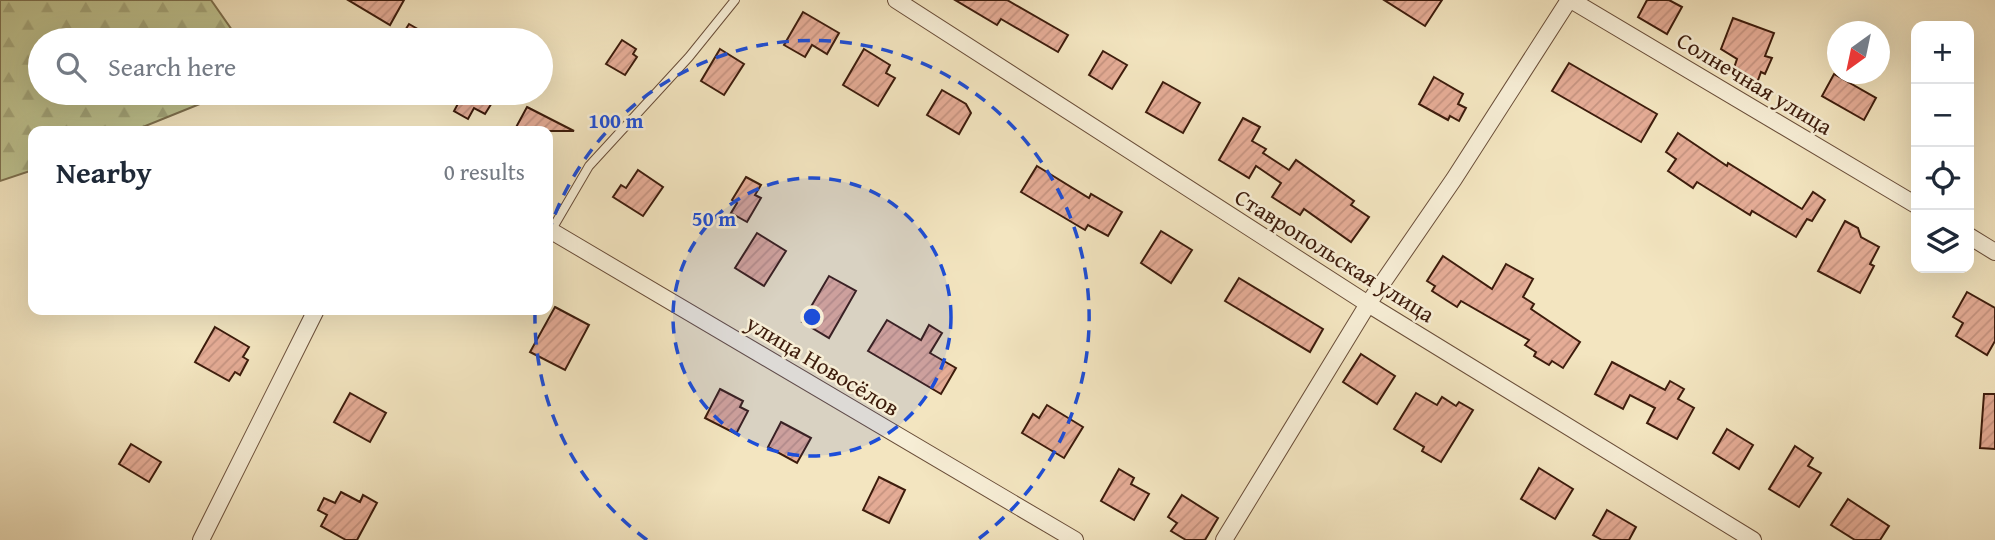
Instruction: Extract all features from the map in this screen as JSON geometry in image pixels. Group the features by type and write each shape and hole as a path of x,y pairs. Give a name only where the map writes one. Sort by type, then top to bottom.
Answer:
{"street":[{"name":"Ставропольская улица","path":"896,0 1368,304 1753,540"},
{"path":"1224,540 1368,304 1454,179 1570,0"},
{"name":"Солнечная улица","path":"1570,0 1911,202"},
{"name":"улица Новосёлов","path":"553,232 1075,540"},
{"path":"1974,239 1995,251"},
{"path":"201,540 314,315"}],"lane":[{"path":"553,224 589,166 690,57 735,0"}],"green space":[{"path":"0,0 211,0 231,28 28,28 28,105 197,105 145,126 28,126 28,172 0,181"}],"building":[{"path":"348,0 404,0 390,25"},
{"path":"955,0 1007,0 1068,35 1058,52 1001,19 997,25"},
{"path":"1384,0 1442,0 1425,26"},
{"path":"1647,0 1669,0 1682,7 1667,34 1638,17"},
{"path":"803,12 839,33 827,54 812,45 805,57 784,45"},
{"path":"1733,18 1774,33 1765,56 1772,58 1765,74 1761,72 1757,83 1732,74 1737,59 1721,49"},
{"path":"622,40 636,49 633,54 637,57 625,75 606,64"},
{"path":"720,49 744,64 724,95 701,81"},
{"path":"864,49 890,65 886,73 895,78 878,106 843,85"},
{"path":"1103,51 1127,65 1112,89 1089,75"},
{"path":"1569,63 1657,114 1641,142 1552,91"},
{"path":"1434,77 1463,94 1458,104 1466,108 1459,121 1450,116 1448,120 1419,104"},
{"path":"1163,82 1200,103 1183,133 1146,112"},
{"path":"1829,84 1852,84 1876,98 1864,120 1822,96"},
{"path":"942,90 966,104 971,113 959,134 927,115"},
{"path":"457,105 491,105 485,114 474,108 468,119 454,111"},
{"path":"527,107 574,131 553,131 553,126 517,126"},
{"path":"1243,118 1260,127 1252,141 1266,149 1263,153 1289,170 1296,160 1354,201 1351,205 1369,217 1351,242 1304,209 1300,215 1272,197 1281,183 1256,166 1249,178 1219,160"},
{"path":"1678,133 1727,166 1728,163 1802,209 1813,192 1825,200 1812,221 1807,219 1796,237 1752,211 1750,215 1697,182 1693,188 1668,171 1676,159 1666,152"},
{"path":"1037,166 1089,198 1091,194 1122,212 1108,236 1088,225 1085,230 1021,192"},
{"path":"638,170 663,187 643,216 613,197 621,185 626,188"},
{"path":"746,177 761,185 755,195 761,198 747,222 731,213 737,203 732,200"},
{"path":"1845,221 1858,228 1861,237 1879,247 1870,264 1874,266 1860,293 1818,271"},
{"path":"1161,231 1192,250 1171,283 1141,263"},
{"path":"757,233 786,251 764,286 735,268"},
{"path":"1443,256 1492,289 1506,264 1533,279 1523,297 1534,304 1531,309 1580,342 1563,368 1552,361 1549,365 1534,356 1536,352 1525,345 1529,340 1461,301 1457,307 1432,291 1435,286 1427,281"},
{"path":"829,276 856,291 829,338 802,322"},
{"path":"1239,278 1323,329 1310,352 1225,301"},
{"path":"1967,292 1995,308 1995,341 1987,355 1956,336 1963,323 1953,317"},
{"path":"555,307 589,325 565,370 530,352 553,315"},
{"path":"887,320 921,340 929,325 942,333 930,353 956,368 941,394 868,351"},
{"path":"215,327 249,347 243,357 248,360 240,375 235,372 229,381 195,362"},
{"path":"1361,354 1395,376 1377,404 1343,382"},
{"path":"1612,362 1665,390 1670,381 1684,389 1678,399 1694,408 1677,439 1647,423 1655,408 1630,395 1623,409 1595,394"},
{"path":"720,389 743,401 740,407 748,411 736,434 705,418"},
{"path":"350,393 386,413 370,442 334,422"},
{"path":"1416,393 1437,405 1442,397 1456,406 1459,402 1473,410 1441,462 1422,451 1424,447 1394,429"},
{"path":"1984,394 1995,394 1995,449 1980,448"},
{"path":"1047,405 1083,427 1064,458 1022,433 1033,414 1039,418"},
{"path":"781,422 811,438 797,463 768,447"},
{"path":"1727,429 1753,445 1739,469 1713,453"},
{"path":"131,444 161,462 149,482 119,464"},
{"path":"1795,446 1813,458 1808,466 1821,473 1799,507 1769,489"},
{"path":"1539,468 1573,489 1555,519 1521,499"},
{"path":"1119,469 1134,478 1131,484 1149,494 1134,520 1101,501"},
{"path":"879,477 905,490 889,523 863,510"},
{"path":"341,492 360,502 363,495 377,503 357,540 346,540 321,526 327,515 318,510 324,498 335,503"},
{"path":"1182,495 1218,518 1205,540 1186,540 1171,531 1177,523 1168,517"},
{"path":"1848,499 1889,526 1880,540 1855,540 1831,525"},
{"path":"1607,510 1636,527 1629,540 1602,540 1593,535"}]}
